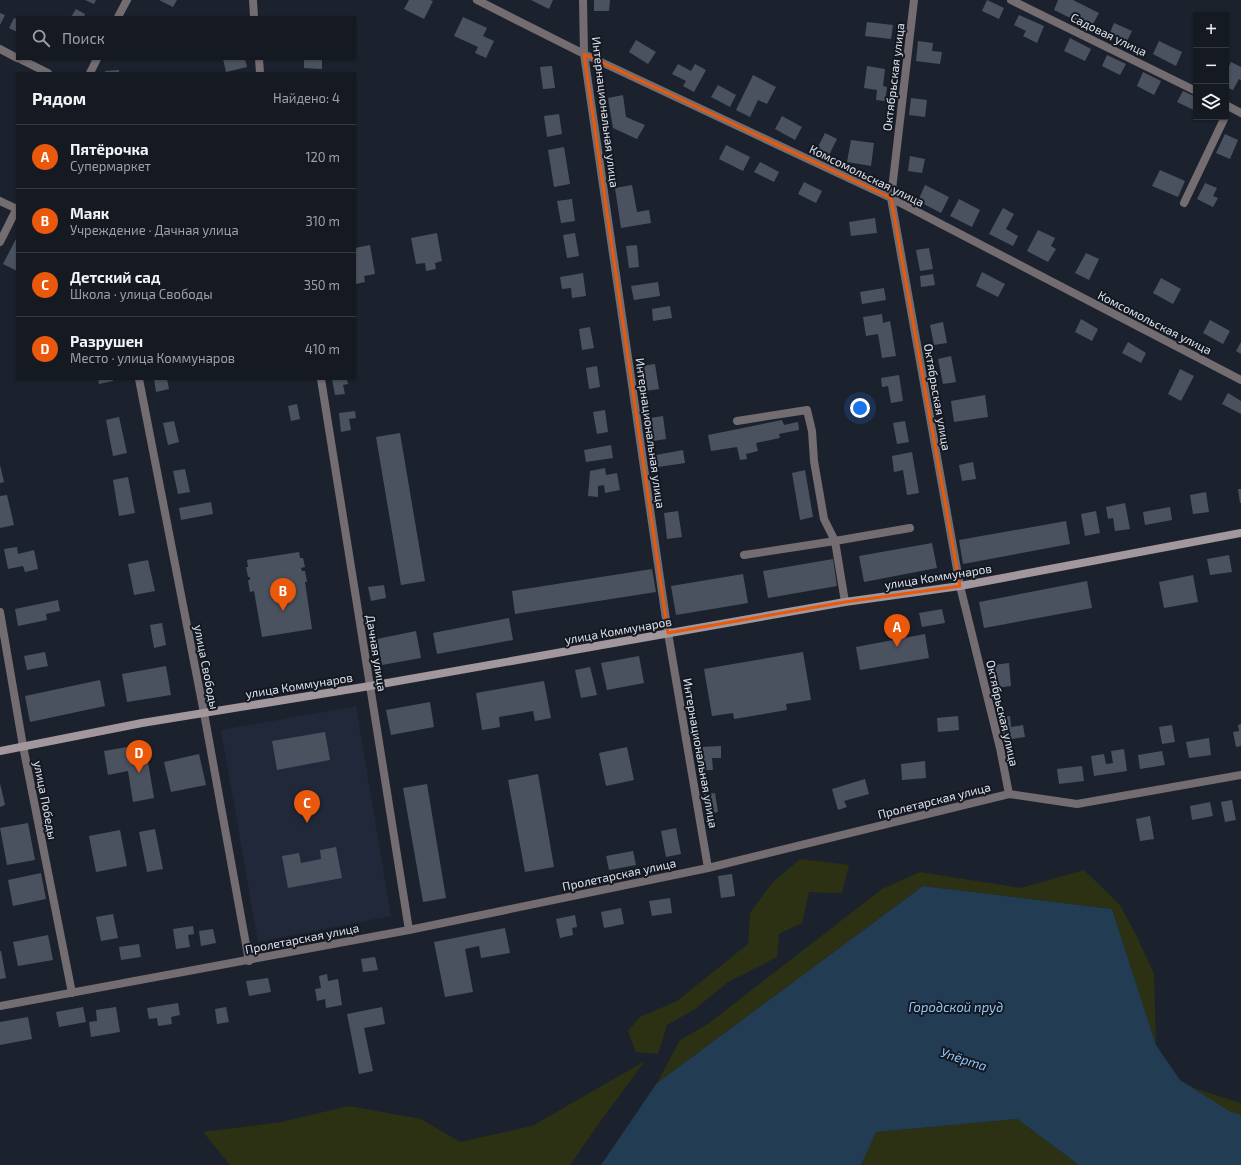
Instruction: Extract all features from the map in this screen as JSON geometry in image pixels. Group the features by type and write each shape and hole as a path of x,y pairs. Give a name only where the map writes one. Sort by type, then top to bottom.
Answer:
{"main road":[{"name":"улица Коммунаров","path":"0,750 142,723 370,686 845,602 960,586 1241,533"}],"street":[{"path":"118,16 126,0"},
{"path":"253,0 254,16"},
{"name":"Комсомольская улица","path":"477,0 584,54 891,198 1241,380"},
{"name":"Интернациональная улица","path":"583,0 584,54 668,633 708,868"},
{"name":"Октябрьская улица","path":"914,0 891,198 960,586 1000,748 1009,794"},
{"name":"Садовая улица","path":"1011,0 1193,89"},
{"path":"0,49 16,57"},
{"path":"22,60 46,72"},
{"path":"90,72 96,60"},
{"path":"259,60 260,72"},
{"path":"1229,107 1241,113"},
{"path":"1184,203 1224,120"},
{"path":"0,201 16,208"},
{"path":"0,242 16,210"},
{"name":"улица Свободы","path":"138,380 204,713 249,960"},
{"name":"Дачная улица","path":"321,380 409,930"},
{"path":"737,421 807,410 812,431 814,461 824,519 835,541 845,602"},
{"path":"744,555 910,528"},
{"name":"улица Победы","path":"0,612 23,746 72,992"},
{"name":"Пролетарская улица","path":"0,1006 409,930 708,868 1009,794 1077,804 1241,775"}],"highlighted area":[{"path":"584,54 891,198 960,586 845,602 668,633"}],"shaded area":[{"path":"356,706 391,916 258,942 221,730"}],"green space":[{"path":"800,859 849,865 842,893 809,892 802,923 779,934 777,957 728,982 695,1009 667,1025 658,1054 636,1052 628,1031 640,1017 677,1001 748,944 750,913 773,882"},
{"path":"1084,870 1120,905 1154,974 1156,1045 1112,909 923,886 657,1083 680,1040 708,1024 882,889 920,872 1021,888"},
{"path":"645,1061 570,1165 230,1165 203,1132 281,1122 349,1106 421,1119 460,1142 532,1126"},
{"path":"1180,1080 1196,1089 1241,1103 1241,1115 1229,1112"},
{"path":"1017,1119 1079,1165 861,1165 875,1132"}],"water":[{"name":"Городской пруд","path":"923,886 1112,909 1156,1045 1180,1080 1229,1111 1241,1115 1241,1165 1079,1165 1017,1119 876,1132 861,1165 601,1165 657,1083"}],"building":[{"path":"85,0 96,0 94,4"},
{"path":"159,0 177,0 173,7"},
{"path":"409,0 433,1 424,19 404,9"},
{"path":"531,0 553,0 549,9"},
{"path":"594,0 610,0 609,11 594,11"},
{"path":"987,0 1004,8 999,19 982,11"},
{"path":"1058,0 1073,0 1099,13 1091,28 1054,10"},
{"path":"76,9 85,14 84,16 72,16"},
{"path":"0,13 5,15 0,25"},
{"path":"1019,15 1044,26 1037,43 1023,36 1026,31 1014,25"},
{"path":"463,17 487,28 483,36 494,41 486,58 475,53 478,47 454,36"},
{"path":"14,18 16,19 16,32 9,28"},
{"path":"867,22 893,25 891,39 865,36"},
{"path":"1114,23 1132,31 1126,43 1109,35"},
{"path":"1070,38 1091,49 1085,61 1064,51"},
{"path":"636,40 656,52 648,64 629,52"},
{"path":"918,41 933,43 932,51 942,52 940,64 916,61"},
{"path":"1159,41 1182,52 1176,66 1153,54"},
{"path":"1107,55 1126,64 1120,75 1102,66"},
{"path":"223,60 245,60 247,67 226,72"},
{"path":"304,60 322,60 322,69 304,68"},
{"path":"1231,62 1241,67 1241,80 1239,79 1233,90 1229,88 1229,66"},
{"path":"678,64 691,71 695,64 706,70 694,92 683,86 686,81 672,74"},
{"path":"552,66 555,88 543,89 540,67"},
{"path":"867,66 885,69 883,86 887,87 885,101 876,100 877,90 864,88"},
{"path":"119,70 119,72 105,72"},
{"path":"1143,72 1161,81 1154,95 1137,86"},
{"path":"753,75 776,87 767,104 758,100 750,117 736,110"},
{"path":"718,85 736,95 730,107 711,97"},
{"path":"1183,91 1193,96 1193,110 1177,102"},
{"path":"623,95 626,117 645,125 637,139 613,128 608,98"},
{"path":"911,98 927,100 925,117 909,115"},
{"path":"559,114 562,134 547,137 544,116"},
{"path":"782,116 802,127 795,140 775,129"},
{"path":"825,133 837,139 829,155 817,149"},
{"path":"1225,134 1238,140 1230,159 1216,153"},
{"path":"851,140 874,143 871,166 847,162"},
{"path":"726,145 750,157 743,171 719,159"},
{"path":"564,147 570,184 554,187 548,150"},
{"path":"910,156 925,159 922,173 908,171"},
{"path":"760,162 779,172 774,182 754,172"},
{"path":"1160,170 1185,181 1178,197 1152,186"},
{"path":"804,182 822,191 816,203 798,194"},
{"path":"1205,183 1217,188 1213,196 1218,198 1213,207 1197,199"},
{"path":"632,185 637,212 649,210 651,223 621,228 615,188"},
{"path":"925,185 949,197 941,213 918,201"},
{"path":"572,199 575,221 561,223 557,201"},
{"path":"959,199 980,210 972,227 950,216"},
{"path":"1003,208 1014,214 1006,229 1018,236 1013,246 989,234"},
{"path":"875,218 877,233 851,236 849,222"},
{"path":"1038,230 1055,238 1051,246 1056,249 1048,262 1027,251"},
{"path":"437,233 442,261 435,263 436,269 426,271 425,263 416,264 411,238"},
{"path":"575,233 579,256 567,258 563,235"},
{"path":"16,239 16,270 3,264"},
{"path":"370,245 375,274 364,276 365,282 356,284 356,248"},
{"path":"637,245 639,267 629,268 626,246"},
{"path":"929,248 933,269 920,271 916,250"},
{"path":"1086,253 1099,259 1089,280 1075,273"},
{"path":"982,272 1005,284 998,297 976,286"},
{"path":"583,273 586,296 572,298 571,288 562,289 560,277"},
{"path":"933,274 935,285 921,287 920,276"},
{"path":"1161,278 1181,289 1173,304 1153,293"},
{"path":"658,282 660,296 634,300 631,286"},
{"path":"884,288 886,300 862,304 860,292"},
{"path":"670,306 672,318 653,321 652,309"},
{"path":"882,314 883,323 890,321 896,356 882,358 878,334 866,336 863,317"},
{"path":"1081,319 1098,329 1092,341 1075,332"},
{"path":"1210,320 1230,331 1223,344 1203,333"},
{"path":"943,322 947,343 934,345 930,325"},
{"path":"590,327 594,348 582,350 579,329"},
{"path":"1128,342 1146,353 1141,363 1122,353"},
{"path":"1241,342 1241,354 1236,351"},
{"path":"951,356 956,382 943,384 938,359"},
{"path":"655,364 659,389 645,391 641,366"},
{"path":"597,366 600,387 589,389 586,368"},
{"path":"1180,369 1194,376 1181,401 1168,394"},
{"path":"899,375 903,401 891,403 888,386 882,387 881,378"},
{"path":"98,380 113,380 113,381 99,384"},
{"path":"154,380 167,380 169,389 156,392"},
{"path":"332,380 347,380 348,384 343,385 345,394 335,395"},
{"path":"1228,393 1241,401 1241,414 1222,404"},
{"path":"985,395 988,417 954,422 951,401"},
{"path":"297,404 300,419 291,421 288,406"},
{"path":"605,410 608,432 597,434 593,412"},
{"path":"355,411 356,418 349,419 351,430 341,432 339,413"},
{"path":"663,416 666,439 653,441 650,418"},
{"path":"119,417 127,453 113,456 106,420"},
{"path":"782,420 784,425 798,422 799,430 779,434 780,438 756,443 758,451 746,454 747,459 740,460 737,447 711,451 708,435"},
{"path":"174,421 179,442 168,445 163,423"},
{"path":"905,421 909,442 897,444 893,423"},
{"path":"400,433 425,581 401,585 376,437"},
{"path":"611,445 613,458 586,462 584,450"},
{"path":"683,450 685,463 658,467 656,455"},
{"path":"912,452 919,493 907,495 903,470 894,472 892,456"},
{"path":"973,462 976,479 962,481 959,465"},
{"path":"0,465 4,482 0,483"},
{"path":"605,468 606,475 617,473 620,490 605,493 604,485 598,486 598,497 588,496 590,471"},
{"path":"185,469 190,492 178,494 173,471"},
{"path":"805,470 813,517 800,520 792,473"},
{"path":"128,477 135,513 119,516 113,480"},
{"path":"1238,489 1241,489 1241,503 1240,503"},
{"path":"1206,492 1209,512 1193,514 1190,495"},
{"path":"7,495 14,525 0,528 0,496"},
{"path":"211,502 213,514 181,520 179,508"},
{"path":"1125,503 1130,529 1115,531 1113,518 1108,519 1106,507"},
{"path":"1170,507 1172,520 1145,525 1143,512"},
{"path":"678,511 682,537 667,539 664,513"},
{"path":"1096,511 1100,533 1085,536 1081,514"},
{"path":"1066,521 1070,544 963,564 959,540"},
{"path":"932,543 937,568 864,582 859,556"},
{"path":"17,547 18,554 34,550 38,569 25,572 23,566 8,569 4,549"},
{"path":"299,552 300,558 303,558 305,567 301,568 302,571 305,571 307,582 305,582 312,629 262,637 254,591 250,592 248,580 250,580 250,577 248,577 246,567 248,567 247,560"},
{"path":"1229,555 1232,572 1210,575 1207,559"},
{"path":"833,559 837,586 768,598 763,571"},
{"path":"148,560 155,591 134,595 128,564"},
{"path":"652,569 656,592 515,614 512,591"},
{"path":"743,574 748,603 676,615 671,586"},
{"path":"1193,575 1198,602 1164,608 1159,582"},
{"path":"1087,581 1092,608 984,628 979,602"},
{"path":"384,585 386,598 371,601 368,587"},
{"path":"58,600 60,611 46,614 47,620 18,626 15,609"},
{"path":"942,609 945,623 922,627 919,613"},
{"path":"509,618 513,640 437,654 433,633"},
{"path":"162,623 166,645 154,648 150,625"},
{"path":"416,631 421,658 382,665 377,639"},
{"path":"925,634 929,658 860,670 856,647"},
{"path":"45,652 48,666 27,670 24,656"},
{"path":"803,652 811,700 786,704 787,710 734,719 733,713 712,716 704,669"},
{"path":"639,656 644,683 607,690 601,663"},
{"path":"1009,663 1011,686 996,688 994,665"},
{"path":"166,666 171,695 127,702 122,674"},
{"path":"590,667 597,695 581,698 575,670"},
{"path":"100,680 105,706 30,722 25,696"},
{"path":"544,681 551,718 535,721 533,711 499,717 500,727 482,730 476,693"},
{"path":"430,702 434,727 391,735 386,710"},
{"path":"958,716 959,730 938,732 937,718"},
{"path":"1010,716 1011,727 1023,725 1025,737 1004,740 1001,718"},
{"path":"1241,724 1241,746 1236,747 1233,732 1239,731 1238,725"},
{"path":"1172,725 1175,742 1162,744 1159,727"},
{"path":"325,732 330,760 277,770 272,741"},
{"path":"1209,738 1211,755 1189,758 1186,742"},
{"path":"145,744 154,798 133,802 128,771 108,775 104,751"},
{"path":"721,746 721,758 712,758 713,770 699,770 699,747"},
{"path":"627,747 634,780 606,786 599,753"},
{"path":"1124,749 1127,771 1094,776 1091,756 1104,754 1106,764 1113,763 1111,751"},
{"path":"1162,751 1165,765 1140,769 1138,755"},
{"path":"199,754 206,785 171,792 164,762"},
{"path":"925,761 926,778 902,780 901,764"},
{"path":"1082,766 1084,781 1059,784 1057,769"},
{"path":"538,774 554,867 525,872 508,780"},
{"path":"865,779 869,794 844,801 847,807 838,810 832,789"},
{"path":"0,783 5,805 0,807"},
{"path":"427,784 446,898 423,902 403,788"},
{"path":"715,793 718,812 707,814 704,794"},
{"path":"1232,800 1236,820 1225,822 1221,802"},
{"path":"1210,802 1213,816 1192,820 1190,806"},
{"path":"1150,816 1154,839 1140,841 1136,819"},
{"path":"28,823 35,860 7,865 0,828"},
{"path":"676,828 681,854 666,857 661,831"},
{"path":"155,829 163,869 147,872 139,832"},
{"path":"120,830 127,866 96,872 89,836"},
{"path":"336,847 342,878 288,888 282,856 299,853 301,863 321,859 320,850"},
{"path":"633,851 636,865 609,870 606,856"},
{"path":"41,873 46,899 13,906 8,880"},
{"path":"732,874 735,896 721,898 718,876"},
{"path":"670,898 672,913 652,916 649,901"},
{"path":"621,908 624,924 604,928 601,912"},
{"path":"113,914 118,938 101,941 96,917"},
{"path":"575,915 577,927 572,928 573,935 560,938 556,919"},
{"path":"193,926 194,934 188,935 190,947 176,949 173,929"},
{"path":"505,928 510,953 481,958 479,946 465,949 473,992 445,997 434,942"},
{"path":"213,929 216,943 201,946 199,931"},
{"path":"48,935 53,960 18,966 13,942"},
{"path":"139,944 141,957 121,960 119,947"},
{"path":"0,951 6,978 0,979"},
{"path":"375,957 378,970 363,972 361,959"},
{"path":"327,974 328,981 338,979 342,1005 326,1008 325,999 317,1001 315,989 321,988 319,976"},
{"path":"268,978 271,992 249,996 246,981"},
{"path":"178,1003 180,1015 171,1017 172,1024 158,1026 157,1018 149,1019 147,1008"},
{"path":"83,1007 86,1022 59,1027 56,1012"},
{"path":"116,1007 120,1032 91,1037 89,1022 97,1021 96,1010"},
{"path":"226,1007 229,1022 217,1024 215,1009"},
{"path":"382,1007 385,1024 364,1028 373,1071 359,1074 347,1014"},
{"path":"28,1017 32,1039 0,1045 0,1022"}],"place":[{"name":"Маяк","path":"283,611"},
{"name":"Пятёрочка","path":"897,647"},
{"name":"Разрушен","path":"139,773"},
{"name":"Детский сад","path":"307,823"}],"water label":[{"name":"Упёрта","path":"964,1059"}]}
